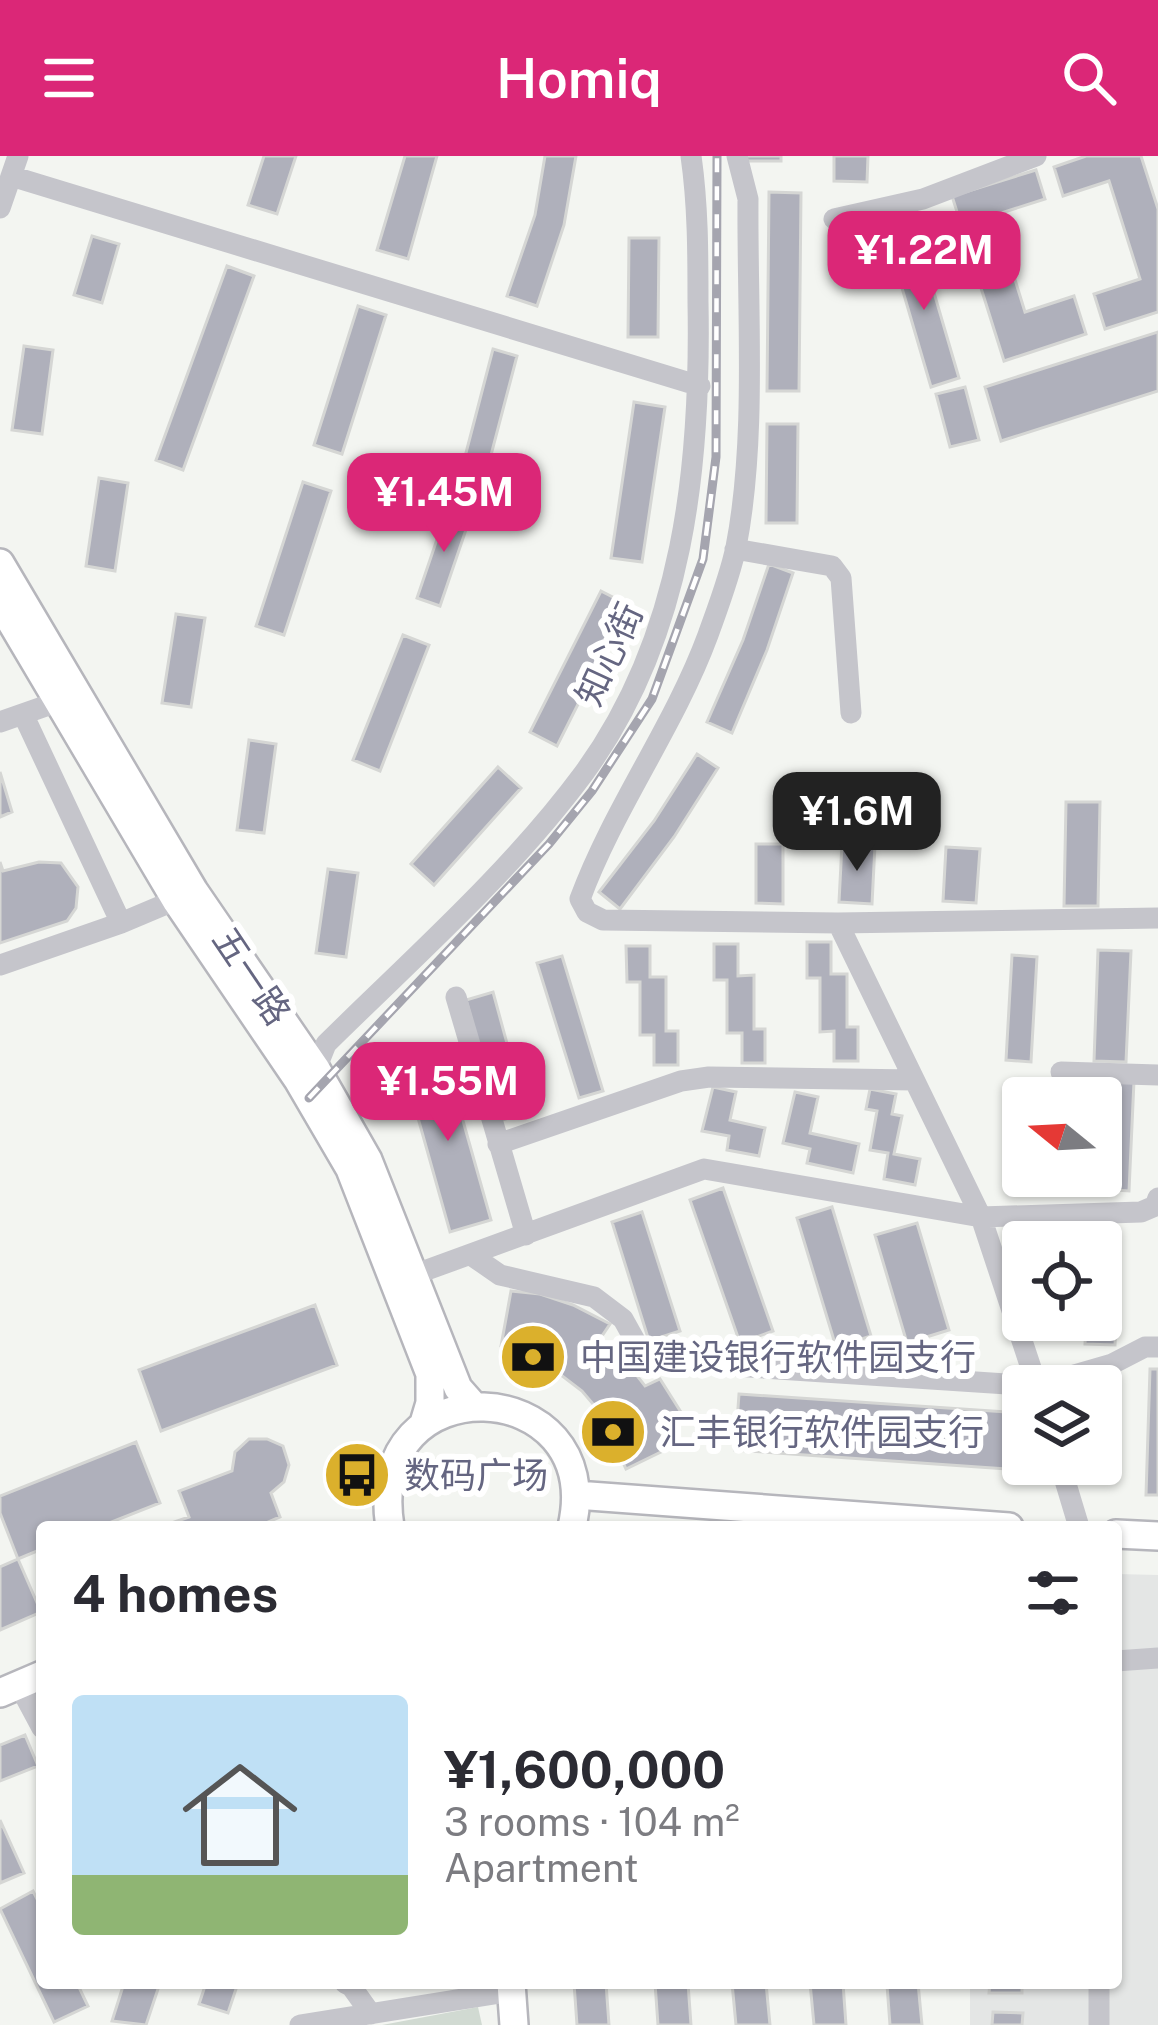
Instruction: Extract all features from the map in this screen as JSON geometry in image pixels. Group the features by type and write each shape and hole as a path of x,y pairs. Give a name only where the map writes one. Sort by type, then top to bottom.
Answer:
{"main road":[{"name":"五一路","path":"0,563 69,701"},
{"name":"五一路","path":"0,603 69,701 350,1169 430,1374 424,1423"},
{"name":"五一路","path":"185,895 316,1070 368,1160 458,1388 472,1405"},
{"path":"390,1521 386,1501 391,1471 404,1444 424,1423 472,1405 506,1407 536,1421 559,1444 574,1474 575,1511"},
{"path":"575,1511 707,1521"},
{"path":"575,1511 846,1521"},
{"path":"1122,1534 1158,1536"},
{"path":"1122,1551 1158,1554"},
{"path":"512,1989 514,2025"}],"street":[{"name":"知心街","path":"316,1070 326,1044 530,842 586,770 625,705 669,604 689,505 700,386 697,198 691,156"},
{"path":"737,156 748,199 746,474 735,550 698,659 661,740 601,845 580,898 587,912 603,920 838,923 1158,918"},
{"path":"834,218 923,199 1027,157"},
{"path":"0,208 14,166 700,386"},
{"path":"735,550 832,566 841,578 850,713"},
{"path":"0,722 69,701"},
{"path":"23,714 121,923"},
{"path":"0,965 185,895"},
{"path":"838,923 981,1216 1029,1365"},
{"path":"455,997 526,1235"},
{"path":"1061,1072 1158,1075"},
{"path":"498,1144 681,1081 709,1077 914,1080"},
{"path":"413,1275 704,1169 981,1216 1141,1212 1154,1206 1158,1198"},
{"path":"471,1255 500,1275 594,1297 623,1319 643,1355 658,1361 1002,1384"},
{"path":"1109,1365 1145,1347 1158,1347"},
{"path":"1066,1485 1077,1521"},
{"path":"1122,1661 1158,1658"},
{"path":"20,1684 36,1716"},
{"path":"353,1989 370,2014"},
{"path":"299,2025 501,1989"},
{"path":"1099,2025 1100,1989"}],"shaded area":[{"path":"1122,1574 1158,1575 1158,2025 970,2025 970,1989 1122,1989"},
{"path":"478,2007 482,2025 382,2025"}],"building":[{"path":"264,156 296,156 277,214 248,205"},
{"path":"405,156 437,156 408,259 377,250"},
{"path":"545,156 576,156 564,225 537,306 507,296 535,215"},
{"path":"744,156 781,156 781,161 744,161"},
{"path":"834,156 868,156 867,182 834,181"},
{"path":"1086,156 1141,156 1158,209 1158,312 1105,329 1094,294 1140,279 1109,181 1063,196 1054,167"},
{"path":"1036,170 1045,199 995,215 1025,312 1074,296 1086,334 1004,361 952,196"},
{"path":"769,192 801,193 799,391 767,391"},
{"path":"92,236 119,244 102,303 74,295"},
{"path":"629,238 659,238 658,337 628,337"},
{"path":"918,238 959,378 931,387 890,247"},
{"path":"227,266 254,276 183,470 156,460"},
{"path":"358,306 386,315 342,454 314,445"},
{"path":"1158,332 1158,391 1001,441 985,387"},
{"path":"24,346 53,350 42,434 12,430"},
{"path":"493,349 517,356 485,478 461,472"},
{"path":"965,387 979,440 950,447 936,394"},
{"path":"634,402 665,407 642,562 611,558"},
{"path":"767,424 798,424 797,523 766,523"},
{"path":"99,478 128,483 115,571 86,566"},
{"path":"303,482 331,491 284,635 256,626"},
{"path":"449,504 472,512 440,606 417,598"},
{"path":"769,564 793,573 732,733 707,722"},
{"path":"601,591 628,605 557,746 530,732"},
{"path":"176,614 205,618 191,707 162,703"},
{"path":"403,635 429,645 380,771 353,760"},
{"path":"249,740 276,744 264,833 237,830"},
{"path":"697,754 718,768 620,909 599,892 654,821"},
{"path":"498,767 521,788 434,885 411,864"},
{"path":"0,772 12,812 0,817"},
{"path":"1066,802 1100,802 1098,906 1064,906"},
{"path":"756,844 783,844 783,904 756,903"},
{"path":"842,844 875,845 872,904 839,902"},
{"path":"946,847 980,849 976,903 943,901"},
{"path":"0,862 3,871 39,862 61,863 78,887 76,908 67,921 0,943"},
{"path":"328,869 358,873 346,957 316,953"},
{"path":"807,942 831,942 831,974 847,974 847,1027 858,1027 858,1061 834,1061 834,1031 820,1032 820,978 807,978"},
{"path":"714,944 738,944 738,976 754,975 754,1029 765,1029 765,1063 742,1063 742,1033 727,1033 727,980 714,980"},
{"path":"626,946 650,946 650,977 666,977 666,1031 678,1031 678,1065 654,1065 654,1035 640,1035 640,982 627,982"},
{"path":"1098,950 1131,951 1126,1062 1094,1061"},
{"path":"1012,955 1037,957 1031,1062 1006,1060"},
{"path":"562,956 603,1091 579,1098 537,963"},
{"path":"493,992 526,1113 499,1121 466,1000"},
{"path":"445,1057 491,1220 450,1232 404,1068"},
{"path":"1122,1081 1134,1081 1129,1191 1122,1190"},
{"path":"713,1087 736,1092 730,1120 765,1128 759,1156 727,1150 729,1136 702,1131"},
{"path":"870,1089 896,1094 892,1114 902,1116 894,1154 920,1159 915,1185 884,1179 888,1153 870,1150 877,1111 866,1109"},
{"path":"795,1092 818,1097 810,1133 859,1144 853,1173 807,1163 810,1149 783,1143"},
{"path":"723,1188 773,1331 740,1343 690,1200"},
{"path":"832,1207 871,1336 836,1347 797,1218"},
{"path":"642,1212 680,1331 649,1341 612,1222"},
{"path":"917,1223 949,1330 907,1343 875,1235"},
{"path":"511,1291 573,1305 610,1324 600,1339 645,1386 660,1379 684,1417 660,1429 667,1449 626,1469 599,1411 582,1391 548,1365 501,1346"},
{"path":"315,1305 337,1365 161,1431 139,1370"},
{"path":"1085,1341 1115,1341 1115,1345"},
{"path":"1150,1369 1158,1369 1158,1495 1146,1495"},
{"path":"739,1394 1002,1412 1002,1469 735,1450"},
{"path":"249,1439 267,1439 283,1446 289,1465 284,1482 271,1493 280,1517 271,1521 177,1521 189,1517 179,1491 232,1471 235,1452"},
{"path":"136,1442 160,1503 114,1521 36,1521 36,1552 18,1559 0,1513 0,1496"},
{"path":"18,1559 36,1600 36,1614 0,1630 0,1567"},
{"path":"25,1735 36,1767 0,1781 0,1745"},
{"path":"0,1820 24,1873 0,1883"},
{"path":"33,1891 36,1897 36,1984 0,1909"},
{"path":"38,1989 80,1989 88,2006 54,2022"},
{"path":"122,1989 158,1989 146,2025 112,2021"},
{"path":"204,1989 236,1989 228,2013 199,2004"},
{"path":"574,1989 606,1989 609,2025 577,2025"},
{"path":"655,1989 688,1989 691,2025 658,2025"},
{"path":"733,1989 767,1989 770,2025 736,2025"},
{"path":"811,1989 843,1989 846,2025 814,2025"},
{"path":"887,1989 919,1989 922,2025 890,2025"},
{"path":"989,1989 1022,1989 1022,1993 989,1993"},
{"path":"993,2012 1023,2013 1022,2025 992,2025"}],"railway":[{"path":"309,1098 549,844 592,791 652,699 703,559 716,457 717,156"}],"place":[{"name":"中国建设银行软件园支行","path":"533,1357"},
{"name":"汇丰银行软件园支行","path":"613,1432"},
{"name":"数码广场","path":"357,1475"}]}
